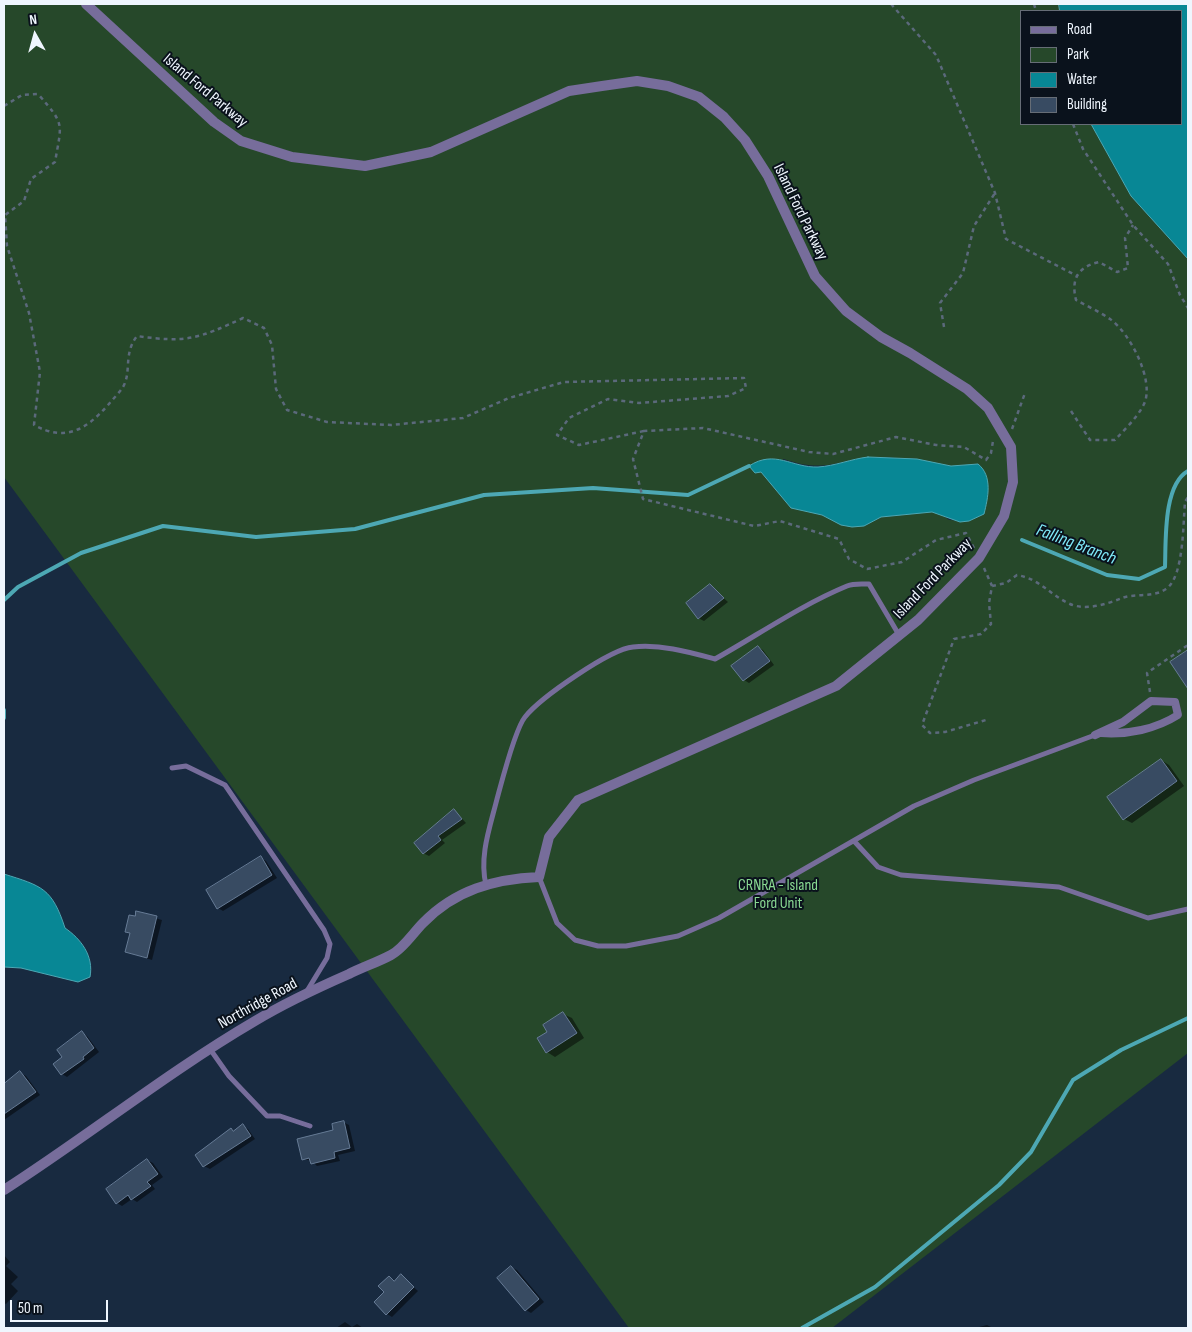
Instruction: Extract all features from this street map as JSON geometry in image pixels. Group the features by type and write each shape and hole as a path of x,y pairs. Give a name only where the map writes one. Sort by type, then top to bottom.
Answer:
{"street":[{"name":"Island Ford Parkway","path":"86,4 214,122 241,141 292,157 365,166 431,152 569,91 602,86 637,82 668,86 699,97 724,117 745,140 768,176 815,276 839,304 881,337 967,389 988,408 1011,447 1013,482 1004,516 979,558 918,620 836,686 578,800 549,837 539,877"},
{"path":"1151,701 1176,702 1178,715 1163,725 1118,734 1098,734 1123,722 1151,701"},
{"name":"Northridge Road","path":"4,1190 210,1049 255,1021 306,994 393,954 424,922 450,899 508,878 539,877"}],"lane":[{"path":"486,885 483,871 486,842 506,766 524,717 549,696 594,664 631,647 654,646 715,659 816,602 848,586 859,583 869,584 900,635"},
{"path":"539,877 558,923 565,933 586,944 626,946 653,942 699,928 914,806 1032,758 1098,734"},
{"path":"172,768 186,766 225,785 324,930 330,944 327,958 306,994"},
{"path":"854,841 878,867 901,875 1059,887 1148,918 1188,909"},
{"path":"210,1049 229,1076 255,1106 267,1116 280,1116 310,1126"}],"path":[{"path":"891,4 936,55 995,193 1006,239 1077,276"},
{"path":"4,106 22,95 38,94 61,125 55,162 31,179 24,201 5,215 7,246 29,313 40,372 34,426 48,433 74,432 98,416 124,386 130,345 137,336 184,340 208,334 243,318 264,328 272,345 276,389 287,410 328,422 391,426 463,418 509,398 564,382 744,378 746,388 728,396 639,403 608,399 569,418 557,435 580,445 644,431 703,428 809,452 833,454 896,437 936,445 964,446 986,460 991,453 992,441 1014,428 1025,393"},
{"path":"1073,125 1083,149 1133,224 1168,264 1180,295 1188,308"},
{"path":"944,328 940,303 963,274 974,226 995,193"},
{"path":"1071,411 1090,440 1115,440 1135,419 1145,402 1146,378 1133,347 1111,320 1076,300 1073,286 1077,276 1087,265 1099,262 1117,272 1128,268 1125,238 1133,224"},
{"path":"644,431 634,459 643,499 754,526 780,521 831,536 839,539 849,559 866,568 902,562 936,540 966,533 992,586 989,603 991,624 981,634 954,639 922,725 930,733 945,732 986,720"},
{"path":"992,586 1006,583 1017,576 1031,578 1072,605 1104,606 1124,597 1149,596 1167,589 1178,573 1185,502 1188,497"},
{"path":"1151,701 1147,674 1188,645"}],"green space":[{"name":"CRNRA - Island Ford Unit","path":"4,4 1059,4 1060,10 1020,10 1020,125 1092,125 1131,196 1188,259 1188,1053 832,1328 629,1328 4,477","holes":["877,457 917,459 951,467 978,464 984,514 969,521 949,520 941,514 932,512 881,517 864,526 841,525 822,515 791,508 761,472 784,459 798,463 822,465"]}],"water":[{"path":"1059,4 1188,4 1188,259 1131,196 1092,125 1182,125 1182,10 1060,10"},
{"path":"868,457 917,459 951,466 978,464 983,469 988,481 988,494 984,514 969,521 960,522 932,512 881,517 864,526 852,527 841,525 822,515 791,508 761,472 755,473 749,466 758,461 775,459 809,467 818,467"},
{"path":"4,874 37,886 50,896 65,928 76,937 88,955 91,969 90,977 78,982 21,968 4,967"}],"building":[{"path":"710,584 724,598 698,619 686,603"},
{"path":"758,646 770,661 743,681 731,666"},
{"path":"1188,650 1188,689 1170,662"},
{"path":"1161,759 1177,781 1123,820 1107,797"},
{"path":"454,809 462,819 438,836 441,840 423,854 414,843"},
{"path":"261,856 272,875 217,909 206,890"},
{"path":"136,911 157,916 147,958 125,952 130,933 125,932 129,915 135,916"},
{"path":"563,1012 577,1033 546,1053 537,1038 547,1032 543,1025"},
{"path":"82,1031 94,1048 83,1057 84,1059 61,1075 53,1064 62,1057 57,1050"},
{"path":"20,1071 36,1092 4,1114 4,1084"},
{"path":"344,1121 350,1148 334,1152 335,1158 311,1164 309,1158 302,1160 297,1139 333,1130 332,1124"},
{"path":"243,1124 251,1136 203,1167 195,1155 231,1128 233,1131"},
{"path":"147,1159 158,1174 147,1182 151,1186 131,1200 128,1195 116,1204 106,1189"},
{"path":"511,1266 539,1299 525,1311 497,1278"},
{"path":"401,1274 414,1287 386,1315 374,1302 384,1292 378,1286 389,1276 394,1281"}],"waterway":[{"path":"4,600 18,587 81,553 163,526 256,537 355,529 484,495 593,488 688,495 749,466"},
{"name":"Falling Branch","path":"1022,540 1107,575 1139,579 1165,567 1167,514 1170,501 1174,488 1180,478 1188,471"},
{"path":"4,710 4,718"},
{"path":"802,1328 875,1287 999,1185 1031,1152 1073,1080 1121,1050 1188,1018"}]}
